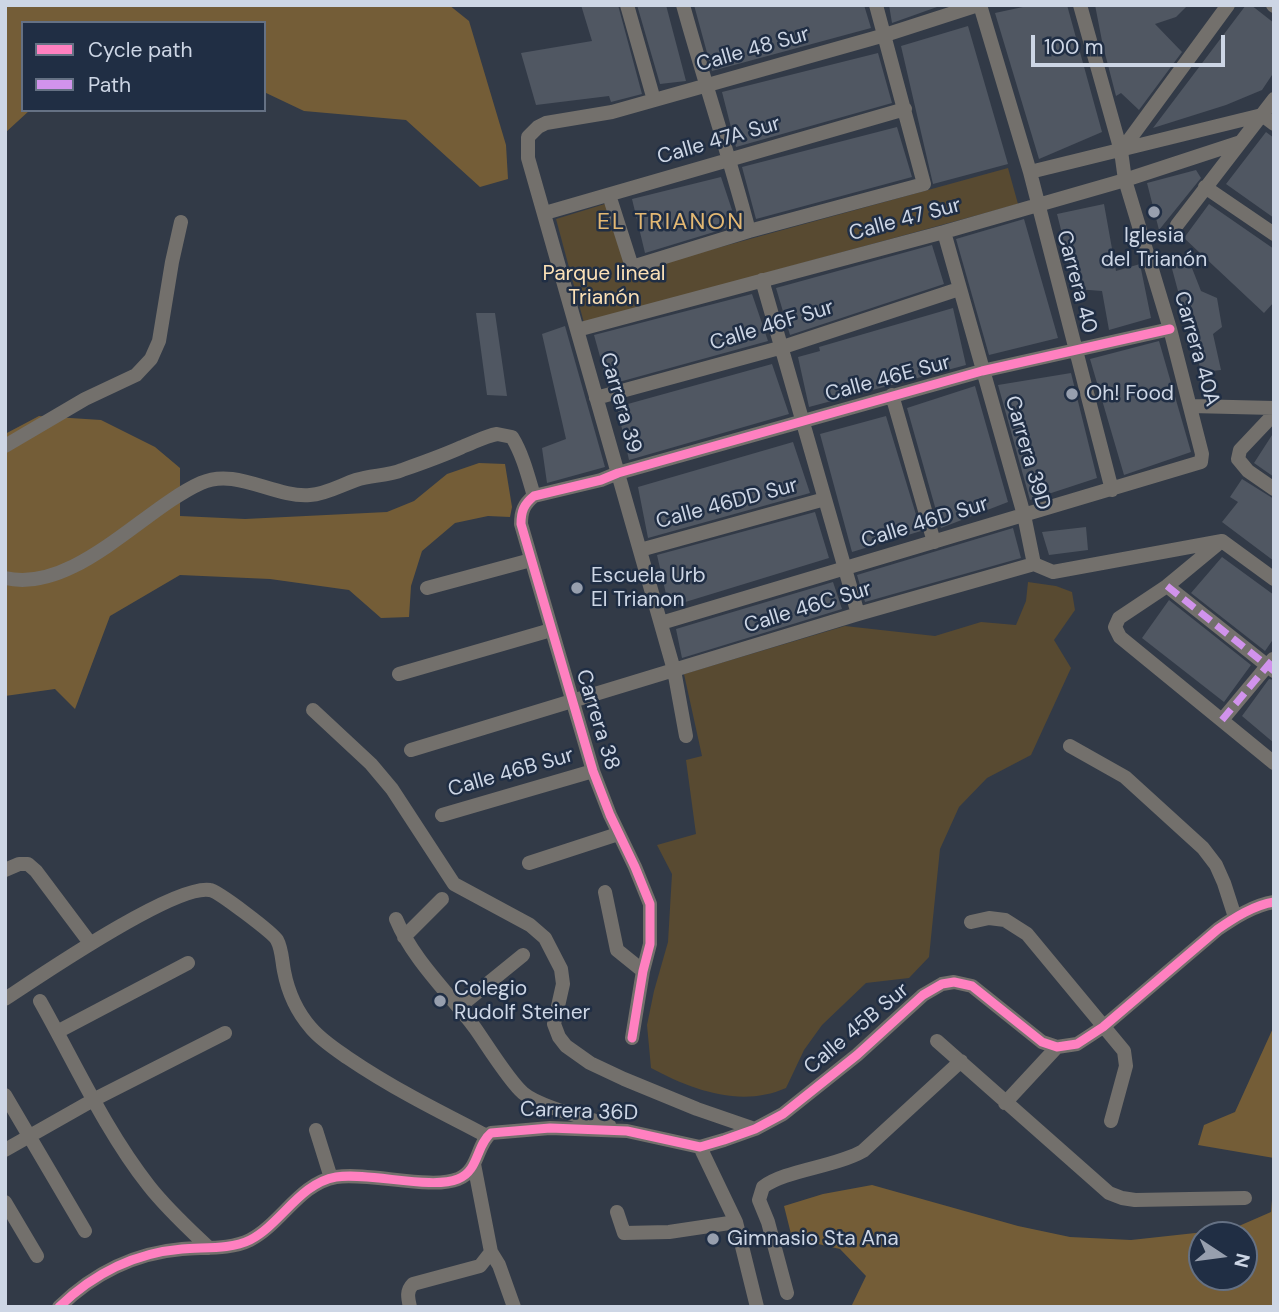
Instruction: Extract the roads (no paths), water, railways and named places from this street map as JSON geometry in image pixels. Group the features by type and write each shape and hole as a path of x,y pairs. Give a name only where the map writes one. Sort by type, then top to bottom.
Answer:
{"street":[{"path":"627,5 653,100"},
{"path":"683,5 749,231"},
{"path":"876,5 905,108"},
{"name":"Calle 48 Sur","path":"538,127 612,111 705,86 885,35 979,5"},
{"name":"Carrera 40","path":"979,5 1030,172 1112,490"},
{"name":"Carrera 40A","path":"1080,5 1121,152 1125,180 1191,406 1202,454 1200,462"},
{"path":"1121,152 1228,5"},
{"path":"1177,225 1241,142 1268,120 1274,99"},
{"name":"Calle 47A Sur","path":"545,213 905,108"},
{"name":"Calle 47 Sur","path":"609,195 632,267 749,231 924,184 905,108"},
{"path":"1030,172 1268,120"},
{"name":"Carrera 39","path":"538,127 528,137 526,149 674,670 686,736"},
{"name":"Calle 47 Sur","path":"577,330 944,232 1125,180 1241,142"},
{"path":"1205,187 1274,233"},
{"path":"5,446 62,412 136,375 151,359 159,341 181,222"},
{"name":"Carrera 39D","path":"944,232 1024,515 1034,564"},
{"path":"762,280 859,614"},
{"name":"Calle 46F Sur","path":"596,398 783,347 960,289"},
{"name":"Calle 46E Sur","path":"618,473 982,371 1170,329"},
{"path":"892,395 934,542"},
{"path":"1191,406 1274,408"},
{"path":"1274,414 1240,450 1238,459 1248,471 1274,489"},
{"path":"5,579 33,579 88,560 168,501 204,481 216,478 233,479 281,493 312,495 363,477 400,472 491,435 508,435 515,443 534,496 601,480 618,473"},
{"name":"Calle 46D Sur","path":"661,623 1200,462"},
{"name":"Carrera 38","path":"534,496 522,509 521,517 551,630 593,771 650,904 650,944 632,1038"},
{"name":"Calle 46DD Sur","path":"640,550 825,499"},
{"path":"1274,579 1222,541 1167,586 1119,618 1115,627 1120,637 1274,763"},
{"name":"Calle 46C Sur","path":"411,750 859,614 1034,564 1053,572 1222,541"},
{"path":"427,588 531,559"},
{"path":"1167,586 1272,665 1222,720"},
{"path":"399,674 551,630"},
{"path":"313,710 370,764 392,789 454,884 519,918 545,938 561,969 563,984 554,1024 566,1046 590,1063 624,1079 755,1129"},
{"path":"1070,746 1125,777 1203,848 1216,865 1235,918"},
{"name":"Calle 46B Sur","path":"442,815 593,771"},
{"path":"529,863 618,834"},
{"path":"5,870 19,864 28,864 90,943"},
{"path":"5,999 90,943 163,904 190,892 212,890 229,900 275,937 280,947 289,991 302,1016 317,1035 372,1074 487,1136 474,1164 458,1179 437,1182 379,1177 331,1178 297,1199 250,1240 128,1259 84,1287 59,1307"},
{"path":"605,892 617,950 643,971"},
{"path":"404,937 442,899"},
{"path":"1005,1103 1057,1047 1077,1044 1103,1027 1218,929 1266,903 1274,902"},
{"path":"971,922 989,918 1005,920 1027,934 1124,1051 1126,1066 1111,1121"},
{"path":"396,919 404,937 522,1093 556,1108 627,1131"},
{"path":"459,1007 523,955"},
{"path":"57,1032 188,963"},
{"name":"Calle 45B Sur","path":"700,1147 755,1129 783,1114 857,1055 923,996 942,984 954,982 972,986 1042,1042 1057,1047"},
{"path":"40,1001 112,1131 148,1185 166,1207 209,1248"},
{"path":"5,1150 95,1099 225,1033"},
{"path":"937,1041 1110,1193 1122,1198 1245,1198"},
{"path":"787,1293 768,1222 759,1200 763,1187 863,1151 961,1061"},
{"path":"5,1095 85,1231"},
{"name":"Carrera 36D","path":"487,1136 502,1130 550,1128 627,1131 700,1147"},
{"path":"316,1130 331,1178"},
{"path":"700,1147 736,1222 757,1307"},
{"path":"474,1164 491,1252 499,1265 514,1307"},
{"path":"5,1202 37,1256"},
{"path":"617,1212 624,1233 669,1232 736,1222"},
{"path":"410,1307 407,1297 413,1284 480,1266 491,1252"}],"place":[{"name":"Iglesia del Trianón","path":"1154,212"},
{"name":"Oh! Food","path":"1072,394"},
{"name":"Escuela Urb El Trianon","path":"577,588"},
{"name":"Colegio Rudolf Steiner","path":"440,1001"},
{"name":"Gimnasio Sta Ana","path":"713,1239"}],"district":[{"name":"EL TRIANON","path":"671,223"}],"park label":[{"name":"Parque lineal Trianón","path":"604,286"}]}
